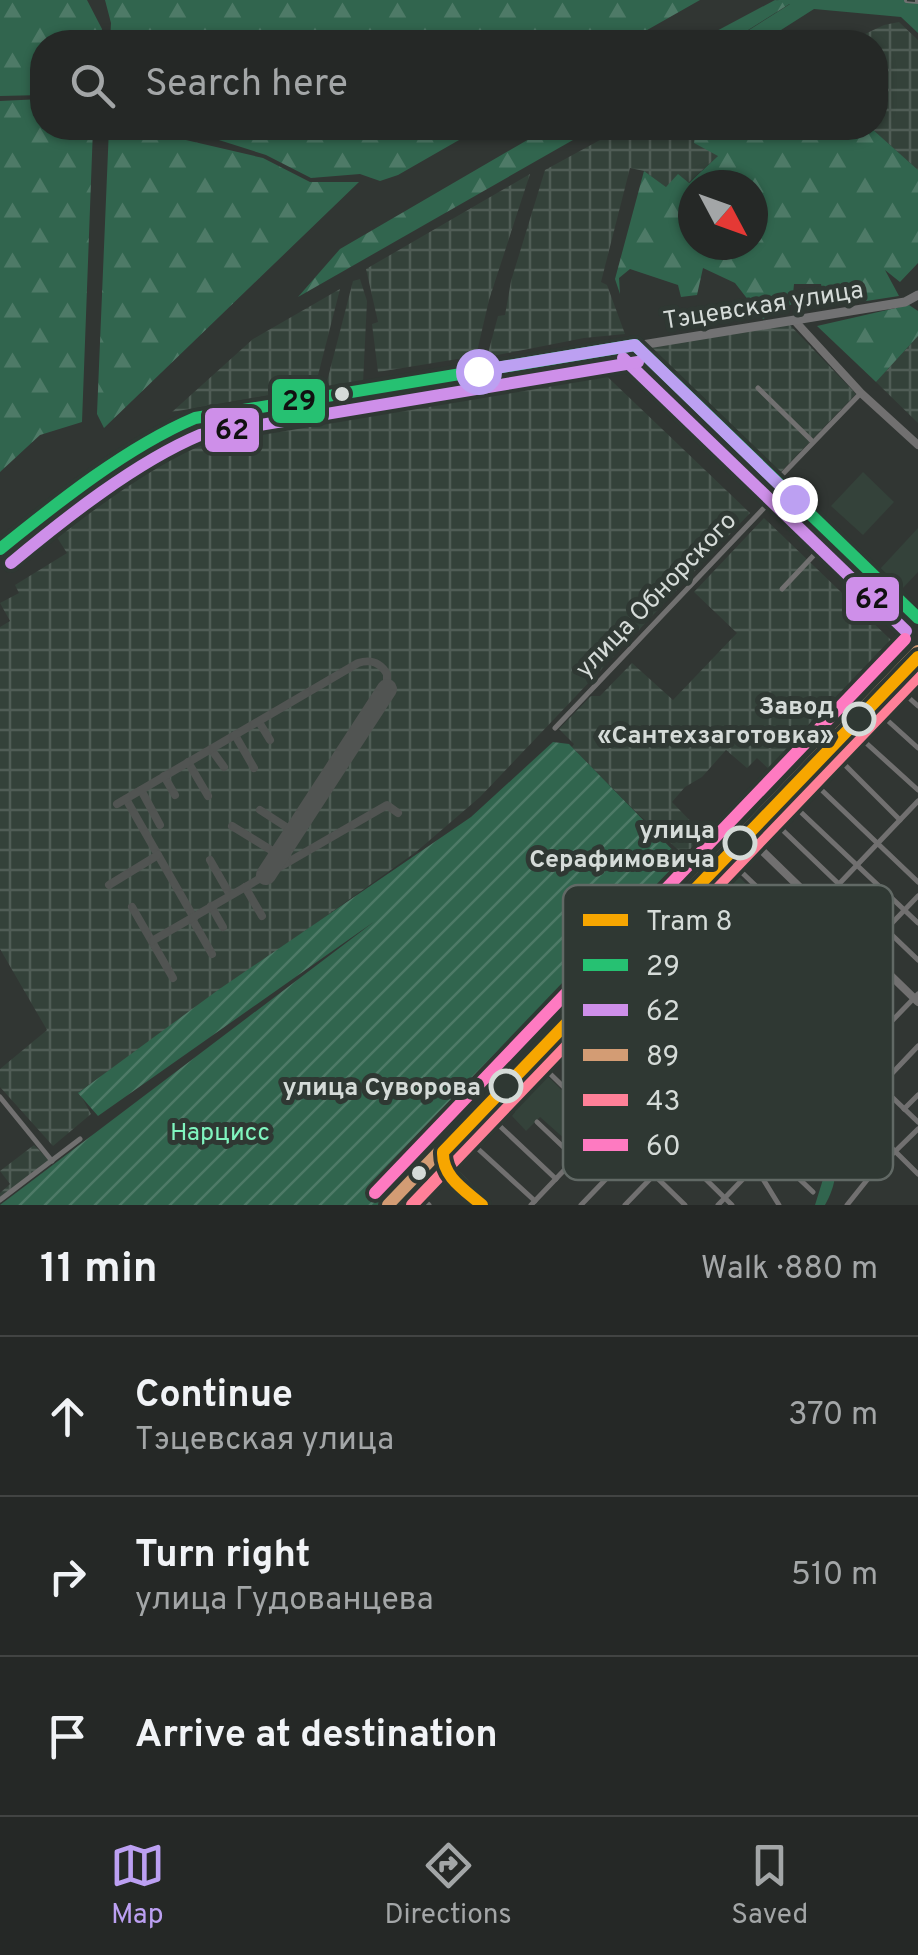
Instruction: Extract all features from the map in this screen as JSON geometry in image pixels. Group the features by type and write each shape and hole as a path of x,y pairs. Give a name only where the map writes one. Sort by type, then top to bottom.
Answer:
{"main road":[{"name":"Тэцевская улица","path":"0,549 44,513 167,430 194,418 905,302 918,296"},
{"path":"707,885 747,836 770,818 833,753 918,651"},
{"path":"700,885 918,665"},
{"path":"400,1205 435,1162 563,1029"},
{"path":"388,1205 465,1137 534,1059 561,1037"}],"street":[{"path":"794,320 918,446"},
{"path":"635,345 918,618"},
{"path":"758,388 813,442"},
{"name":"улица Обнорского","path":"555,728 862,392"},
{"path":"782,589 832,536"},
{"path":"897,686 918,706"},
{"path":"875,709 918,748"},
{"path":"847,734 918,790"},
{"path":"833,753 900,820"},
{"path":"810,778 918,882"},
{"path":"788,800 878,885"},
{"path":"770,818 840,883 918,801"},
{"path":"747,836 797,885"},
{"path":"730,861 755,885"},
{"path":"893,922 918,896"},
{"path":"893,899 918,923"},
{"path":"893,937 918,960"},
{"path":"893,976 917,998 893,1018"},
{"path":"893,1072 918,1046"},
{"path":"534,1059 563,1086"},
{"path":"904,1109 918,1095"},
{"path":"0,1097 52,1161"},
{"path":"893,1098 918,1126 894,1152 918,1174"},
{"path":"487,1114 556,1180"},
{"path":"537,1122 563,1146"},
{"path":"465,1137 533,1203 563,1172"},
{"path":"0,1200 80,1139"},
{"path":"435,1162 487,1205"},
{"path":"581,1205 605,1180"},
{"path":"624,1205 649,1180"},
{"path":"659,1180 680,1203"},
{"path":"706,1180 732,1205"},
{"path":"718,1205 741,1180"},
{"path":"764,1180 779,1205"},
{"path":"800,1180 813,1192"},
{"path":"847,1205 867,1180"},
{"path":"414,1191 429,1205"}],"shaded area":[{"path":"899,22 918,40 918,170 884,140 888,140 888,30 873,30"},
{"path":"600,140 694,140 719,155 702,170 678,170 678,185 666,187 644,171 630,168 601,282 607,285 625,334 487,357 498,316 505,315 511,281 545,170"},
{"path":"530,174 489,300 476,356 378,372 372,324 378,322 366,269"},
{"path":"360,279 367,301 363,383 325,389 353,281"},
{"path":"340,289 315,387 172,412 253,339"},
{"path":"789,324 856,394 775,478 651,356 651,351 654,347"},
{"path":"918,336 918,423 876,382"},
{"path":"592,362 750,513 480,797 416,852 79,1092 91,1114 53,1146 0,1087 0,1069 47,1030 0,949 0,627 10,621 0,603 19,593 15,585 67,553 47,522 178,431 405,390"},
{"path":"863,472 894,502 863,535 831,506"},
{"path":"764,518 891,640 868,664 829,719 819,713 801,733 808,741 784,766 773,773 757,758 747,768 726,750 702,777 685,787 672,802 703,834 685,856 636,812 559,729 591,696 600,696 632,663 673,700 737,633 694,592"},
{"path":"918,528 918,572 902,589 880,569"},
{"path":"730,868 748,885 714,885"},
{"path":"538,1067 563,1091 563,1137 540,1117 526,1131 505,1102"},
{"path":"34,1145 50,1161 0,1199 0,1193 10,1184 0,1171"}],"green space":[{"path":"0,0 87,0 102,30 30,30 30,95 0,96"},
{"path":"105,0 700,0 647,30 111,30"},
{"path":"775,0 918,0 918,33 901,17 814,9 781,30 749,30 790,4"},
{"path":"775,0 791,3 748,30 719,30"},
{"path":"30,100 30,140 93,140 82,422 40,435 0,472 0,101"},
{"path":"108,140 186,140 263,158 310,182 359,182 104,428 97,414"},
{"path":"219,140 459,140 380,181 360,174 311,178 266,155"},
{"path":"527,140 573,140 298,297 340,249"},
{"path":"694,140 884,140 918,170 918,263 900,282 885,270 899,296 827,307 821,284 794,284 792,304 763,319 735,283 703,268 697,295 681,297 678,285 630,269 619,278 620,294 615,279 644,171 666,187 678,174 678,260 768,260 768,170 703,170 718,156"},
{"path":"909,305 918,311 918,336 876,382 817,326"},
{"name":"Нарцисс","path":"553,742 569,744 696,874 685,885 563,885 563,1013 380,1205 0,1205 375,921 98,1116 78,1093 218,990 471,817"},
{"path":"823,1180 834,1180 825,1205 815,1205"}],"taxiway":[{"path":"117,804 358,663 378,664 387,674 387,689"},
{"path":"259,722 270,740"},
{"path":"235,735 254,768"},
{"path":"211,749 224,767"},
{"path":"188,762 208,796"},
{"path":"164,776 175,795"},
{"path":"141,790 160,825"},
{"path":"126,799 194,918"},
{"path":"152,941 387,805 398,813"},
{"path":"260,810 294,832"},
{"path":"232,826 279,855"},
{"path":"109,885 158,855"},
{"path":"210,860 230,895"},
{"path":"245,887 262,916"},
{"path":"211,906 223,927"},
{"path":"132,907 173,978"},
{"path":"192,919 212,954"}],"runway":[{"path":"266,875 387,689"}],"railway":[{"path":"907,0 918,1"}],"tram line":[{"name":"8","path":"699,885 918,657"},
{"name":"8","path":"482,1205 450,1176 443,1152 563,1027"}],"transit line":[{"name":"29","path":"635,345 918,618"},
{"name":"29","path":"0,549 119,460 195,418 635,345"},
{"name":"62","path":"623,358 906,631"},
{"name":"62","path":"11,563 126,476 200,435 638,362"},
{"name":"60","path":"670,885 905,639"},
{"name":"89","path":"694,885 918,651"},
{"name":"43","path":"718,885 918,676"},
{"name":"60","path":"375,1193 563,996"},
{"name":"89","path":"388,1205 563,1022"},
{"name":"43","path":"412,1205 563,1047"}],"place":[{"name":"Завод «Сантехзаготовка»","path":"859,719"},
{"name":"улица Серафимовича","path":"740,843"},
{"name":"улица Суворова","path":"506,1086"}],"route":[{"path":"478,371 635,345 794,499"}]}
